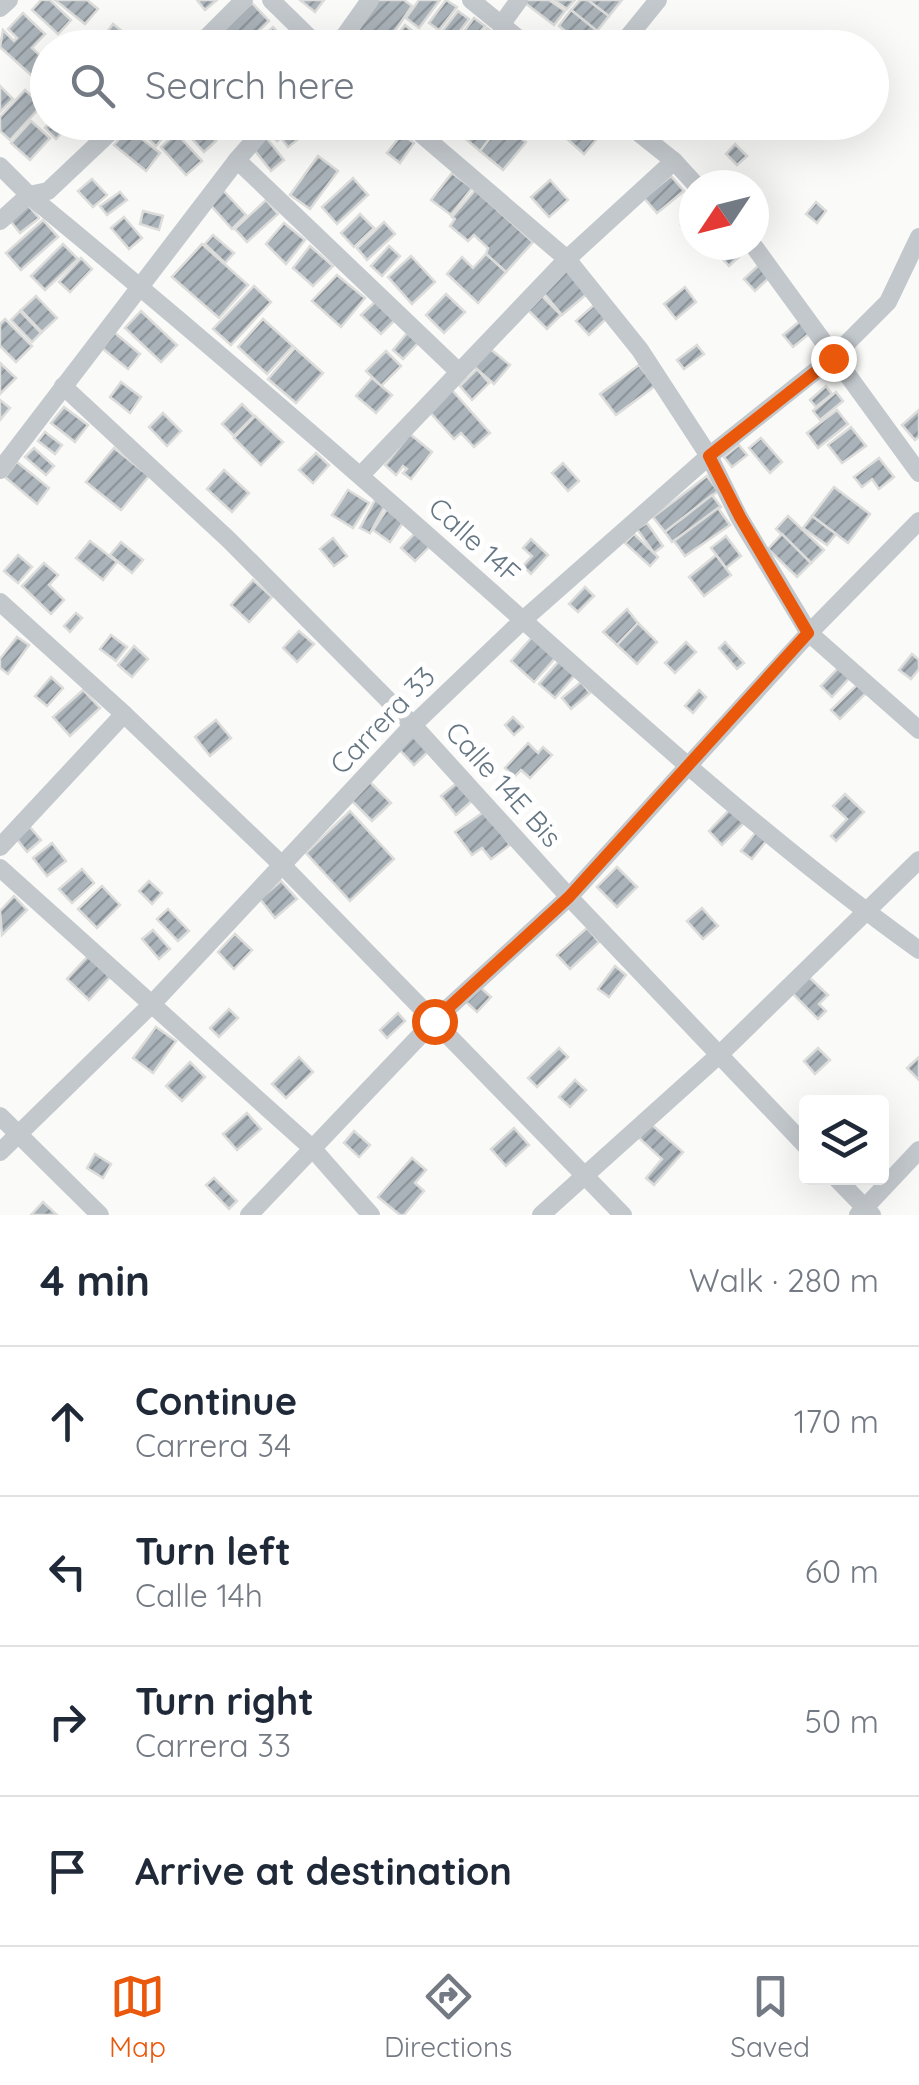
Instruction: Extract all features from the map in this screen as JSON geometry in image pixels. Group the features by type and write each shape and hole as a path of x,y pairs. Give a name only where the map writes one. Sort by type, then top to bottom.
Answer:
{"street":[{"path":"0,8 10,0"},
{"path":"214,30 244,0"},
{"path":"271,0 302,30"},
{"path":"349,30 370,0"},
{"path":"471,0 508,30"},
{"path":"501,24 519,0"},
{"path":"634,30 658,0"},
{"path":"0,221 29,195 48,192 102,140"},
{"path":"0,470 254,140"},
{"path":"428,140 567,258 640,350 709,456 808,633 919,730"},
{"path":"647,140 682,170"},
{"path":"236,160 460,372"},
{"path":"361,476 567,258 674,162"},
{"name":"Calle 14F","path":"0,166 29,195 361,476 687,764 866,912 919,950"},
{"name":"Carrera 33","path":"0,1152 152,1004 413,724 523,620 709,456 833,358 888,302 919,237"},
{"path":"763,260 919,473"},
{"name":"Calle 14E Bis","path":"64,386 229,540 413,724 569,897 799,1139"},
{"path":"249,1215 434,1021 569,897 808,633 919,520"},
{"path":"0,602 282,865 623,1215"},
{"path":"0,848 124,714"},
{"path":"541,1215 720,1054 919,860"},
{"path":"0,868 313,1149 370,1215"},
{"path":"0,1116 100,1215"},
{"path":"842,1185 865,1213 919,1150"}],"building":[{"path":"41,0 50,0 71,20 62,30 54,30 32,10"},
{"path":"55,0 87,0 98,9 85,24"},
{"path":"197,0 217,0 205,10"},
{"path":"300,0 324,0 315,12"},
{"path":"376,0 404,0 412,6 395,30 355,30"},
{"path":"419,0 440,0 419,28 406,18"},
{"path":"446,0 457,7 439,30 429,23"},
{"path":"549,0 565,11 554,25 525,3"},
{"path":"554,0 575,0 567,9"},
{"path":"580,0 588,0 609,16 596,30 571,10"},
{"path":"588,0 622,0 609,16"},
{"path":"252,3 269,21 260,30 222,30"},
{"path":"571,10 596,30 564,30 559,26"},
{"path":"458,11 469,19 461,30 443,30"},
{"path":"23,13 41,30 30,30 30,74 0,47 3,30 14,41 17,38 8,29"},
{"path":"474,18 485,26 482,30 465,30"},
{"path":"0,86 13,99 0,112"},
{"path":"25,90 30,94 30,118 10,140 0,131 0,117"},
{"path":"30,122 30,140 48,140 30,160 11,143"},
{"path":"118,140 143,140 160,153 146,171 114,145"},
{"path":"168,140 182,140 202,161 186,175 161,147"},
{"path":"193,140 215,140 216,141 204,152"},
{"path":"260,140 268,140 284,160 271,171 252,147"},
{"path":"397,140 414,143 400,163 387,153"},
{"path":"467,140 489,140 480,151"},
{"path":"489,140 526,142 503,170 480,151"},
{"path":"568,140 596,140 584,154"},
{"path":"735,144 747,156 737,165 726,154"},
{"path":"318,156 338,171 310,209 290,195"},
{"path":"452,173 472,188 451,215 431,200"},
{"path":"671,176 679,185 679,195 657,213 644,198"},
{"path":"353,178 368,195 337,224 322,207"},
{"path":"92,179 107,195 93,207 78,191"},
{"path":"550,180 568,200 549,217 531,197"},
{"path":"221,188 246,215 232,229 207,201"},
{"path":"475,190 533,242 506,272 486,254 488,248 474,235 468,241 450,226 455,219 452,217"},
{"path":"120,192 127,200 107,215 100,206"},
{"path":"266,200 278,214 247,242 235,229"},
{"path":"816,202 826,211 817,223 806,214"},
{"path":"26,203 39,218 20,233 8,218"},
{"path":"143,211 163,216 159,230 140,224"},
{"path":"360,214 374,228 354,247 341,233"},
{"path":"124,217 142,238 129,249 111,228"},
{"path":"43,220 58,237 21,270 6,253"},
{"path":"384,222 395,234 367,260 357,248"},
{"path":"284,223 305,240 286,264 266,244"},
{"path":"213,235 234,253 225,263 205,244"},
{"path":"63,244 78,259 45,290 31,276"},
{"path":"202,244 248,285 219,318 172,277"},
{"path":"310,246 333,266 313,286 293,268"},
{"path":"389,246 400,256 382,276 371,266"},
{"path":"486,254 506,272 478,303 447,274 462,257 473,268"},
{"path":"411,256 435,282 412,304 388,277"},
{"path":"81,258 92,269 70,292 59,282"},
{"path":"761,263 772,275 755,291 744,279"},
{"path":"568,268 589,292 562,315 542,291"},
{"path":"337,275 365,298 341,327 312,301"},
{"path":"254,286 271,302 231,345 213,329"},
{"path":"685,287 696,302 676,319 664,304"},
{"path":"446,294 465,312 444,333 426,315"},
{"path":"541,295 561,315 547,329 527,309"},
{"path":"36,296 57,318 42,332 21,310"},
{"path":"377,300 396,319 381,334 361,315"},
{"path":"594,305 606,319 589,335 576,321"},
{"path":"20,311 41,333 32,342 11,320"},
{"path":"141,311 177,345 161,362 125,328"},
{"path":"5,319 32,346 16,362 0,346 0,324"},
{"path":"263,319 293,346 267,374 238,347"},
{"path":"800,321 810,333 793,347 783,335"},
{"path":"115,333 140,354 128,369 102,348"},
{"path":"407,333 418,343 403,359 393,350"},
{"path":"697,345 704,354 684,369 677,360"},
{"path":"488,347 510,365 494,384 472,365"},
{"path":"295,348 323,373 296,403 268,379"},
{"path":"386,351 401,366 381,386 366,371"},
{"path":"0,363 16,378 0,394"},
{"path":"639,365 655,386 616,415 600,394"},
{"path":"477,369 489,383 472,400 460,386"},
{"path":"372,378 392,395 376,413 356,396"},
{"path":"121,382 141,397 130,413 110,397"},
{"path":"826,386 832,394 816,407 810,400"},
{"path":"452,390 490,433 474,447 461,433 454,439 429,411"},
{"path":"836,392 843,401 820,420 813,411"},
{"path":"0,400 10,408 0,420"},
{"path":"242,404 254,416 234,436 222,424"},
{"path":"64,407 88,425 75,442 51,423"},
{"path":"837,410 848,424 818,448 807,433"},
{"path":"919,410 919,437 915,440 902,425"},
{"path":"163,413 181,431 167,446 149,427"},
{"path":"255,416 283,442 261,465 234,438"},
{"path":"851,427 866,446 842,463 828,445"},
{"path":"45,432 62,445 55,454 38,441"},
{"path":"410,434 432,452 411,479 403,473 407,469 403,466 396,475 385,465"},
{"path":"761,438 782,462 770,473 749,448"},
{"path":"739,445 747,455 732,467 724,457"},
{"path":"34,448 54,466 46,475 25,457"},
{"path":"114,448 149,476 121,510 86,482"},
{"path":"316,453 329,465 313,483 299,470"},
{"path":"879,458 894,477 879,489 872,479 862,487 854,477"},
{"path":"17,462 49,488 37,504 5,477"},
{"path":"563,463 579,481 568,491 552,473"},
{"path":"224,470 249,493 232,512 207,489"},
{"path":"707,476 718,491 665,532 653,517"},
{"path":"834,487 870,514 848,543 812,516"},
{"path":"348,490 369,503 353,528 332,515"},
{"path":"712,495 721,507 672,542 665,532"},
{"path":"375,500 385,506 370,533 360,528"},
{"path":"718,508 730,525 685,556 674,541"},
{"path":"387,509 404,521 390,542 373,530"},
{"path":"788,516 824,550 811,563 776,529"},
{"path":"812,516 836,534 827,545 803,528"},
{"path":"647,523 663,546 654,553 637,529"},
{"path":"416,532 430,546 415,561 401,548"},
{"path":"634,534 658,557 650,566 625,543"},
{"path":"782,534 811,563 797,577 768,549"},
{"path":"726,536 741,556 726,568 711,548"},
{"path":"333,538 347,556 334,566 320,549"},
{"path":"531,539 548,555 531,574 523,566 532,556 523,548"},
{"path":"90,541 117,562 103,580 76,558"},
{"path":"121,542 143,560 132,573 110,555"},
{"path":"18,555 32,567 18,583 4,571"},
{"path":"716,555 731,575 704,596 689,577"},
{"path":"44,563 58,575 49,585 64,600 51,614 22,586"},
{"path":"253,580 272,597 249,622 231,605"},
{"path":"585,587 594,596 578,612 569,604"},
{"path":"627,609 638,623 617,645 603,632"},
{"path":"76,613 82,618 70,632 64,626"},
{"path":"638,623 657,642 637,664 617,645"},
{"path":"299,631 314,644 297,662 283,648"},
{"path":"111,635 127,647 116,661 100,649"},
{"path":"534,635 557,656 534,682 511,661"},
{"path":"17,637 29,645 8,674 0,668 0,659"},
{"path":"686,642 696,652 675,673 665,663"},
{"path":"725,642 744,663 737,669 719,648"},
{"path":"134,646 148,659 132,677 118,665"},
{"path":"912,654 919,660 919,669 911,679 899,670"},
{"path":"559,661 575,675 555,698 539,684"},
{"path":"842,664 853,674 832,697 821,686"},
{"path":"51,677 63,688 47,706 35,696"},
{"path":"581,682 590,693 571,709 562,698"},
{"path":"860,682 868,691 840,719 831,710"},
{"path":"83,690 100,708 70,736 53,717"},
{"path":"699,690 706,697 693,713 685,706"},
{"path":"513,717 523,727 514,735 505,725"},
{"path":"216,720 231,738 210,756 195,737"},
{"path":"414,728 432,748 414,765 395,745"},
{"path":"528,743 538,753 543,747 552,755 530,778 521,770 514,777 505,768"},
{"path":"370,782 391,803 372,821 351,800"},
{"path":"458,782 473,800 456,815 441,796"},
{"path":"845,794 864,812 836,841 831,836 847,819 833,806"},
{"path":"732,807 746,821 722,845 709,831"},
{"path":"350,811 394,859 350,901 306,853"},
{"path":"485,811 510,845 491,859 482,848 472,855 455,832"},
{"path":"30,827 41,840 27,852 16,838"},
{"path":"760,827 770,836 752,859 741,851"},
{"path":"52,843 66,861 47,876 33,858"},
{"path":"617,867 637,887 617,907 597,887"},
{"path":"82,869 94,883 72,903 59,889"},
{"path":"149,881 162,893 152,904 139,891"},
{"path":"281,881 297,899 275,918 260,899"},
{"path":"102,886 120,905 97,928 78,909"},
{"path":"14,896 27,910 2,935 0,911"},
{"path":"702,908 718,926 703,939 687,921"},
{"path":"168,909 189,931 178,941 157,919"},
{"path":"587,928 599,942 570,969 557,955"},
{"path":"153,930 170,949 159,959 142,939"},
{"path":"235,934 252,950 234,969 218,952"},
{"path":"88,956 110,977 89,1000 67,979"},
{"path":"615,966 626,975 609,997 598,989"},
{"path":"809,977 828,995 819,1004 826,1011 818,1019 793,994"},
{"path":"480,987 491,997 477,1012 466,1002"},
{"path":"229,1009 238,1018 219,1037 210,1028"},
{"path":"398,1013 405,1021 387,1038 380,1030"},
{"path":"156,1027 176,1041 153,1073 133,1058"},
{"path":"559,1048 568,1057 537,1087 528,1078"},
{"path":"818,1048 830,1060 815,1074 804,1061"},
{"path":"299,1057 313,1072 286,1098 272,1084"},
{"path":"919,1057 919,1080 907,1068"},
{"path":"190,1062 205,1077 182,1101 166,1086"},
{"path":"575,1080 586,1090 570,1107 559,1097"},
{"path":"247,1113 261,1129 237,1150 223,1134"},
{"path":"651,1124 683,1152 654,1185 646,1178 662,1159 639,1138"},
{"path":"514,1128 529,1145 506,1166 491,1149"},
{"path":"354,1131 370,1145 359,1157 344,1143"},
{"path":"95,1154 111,1164 103,1178 87,1168"},
{"path":"412,1158 426,1170 415,1183 424,1191 400,1215 378,1197"},
{"path":"214,1178 237,1201 229,1209 206,1185"},
{"path":"43,1202 57,1215 31,1215"}],"route":[{"path":"434,1021 569,897 808,633 709,456 833,358"}]}
